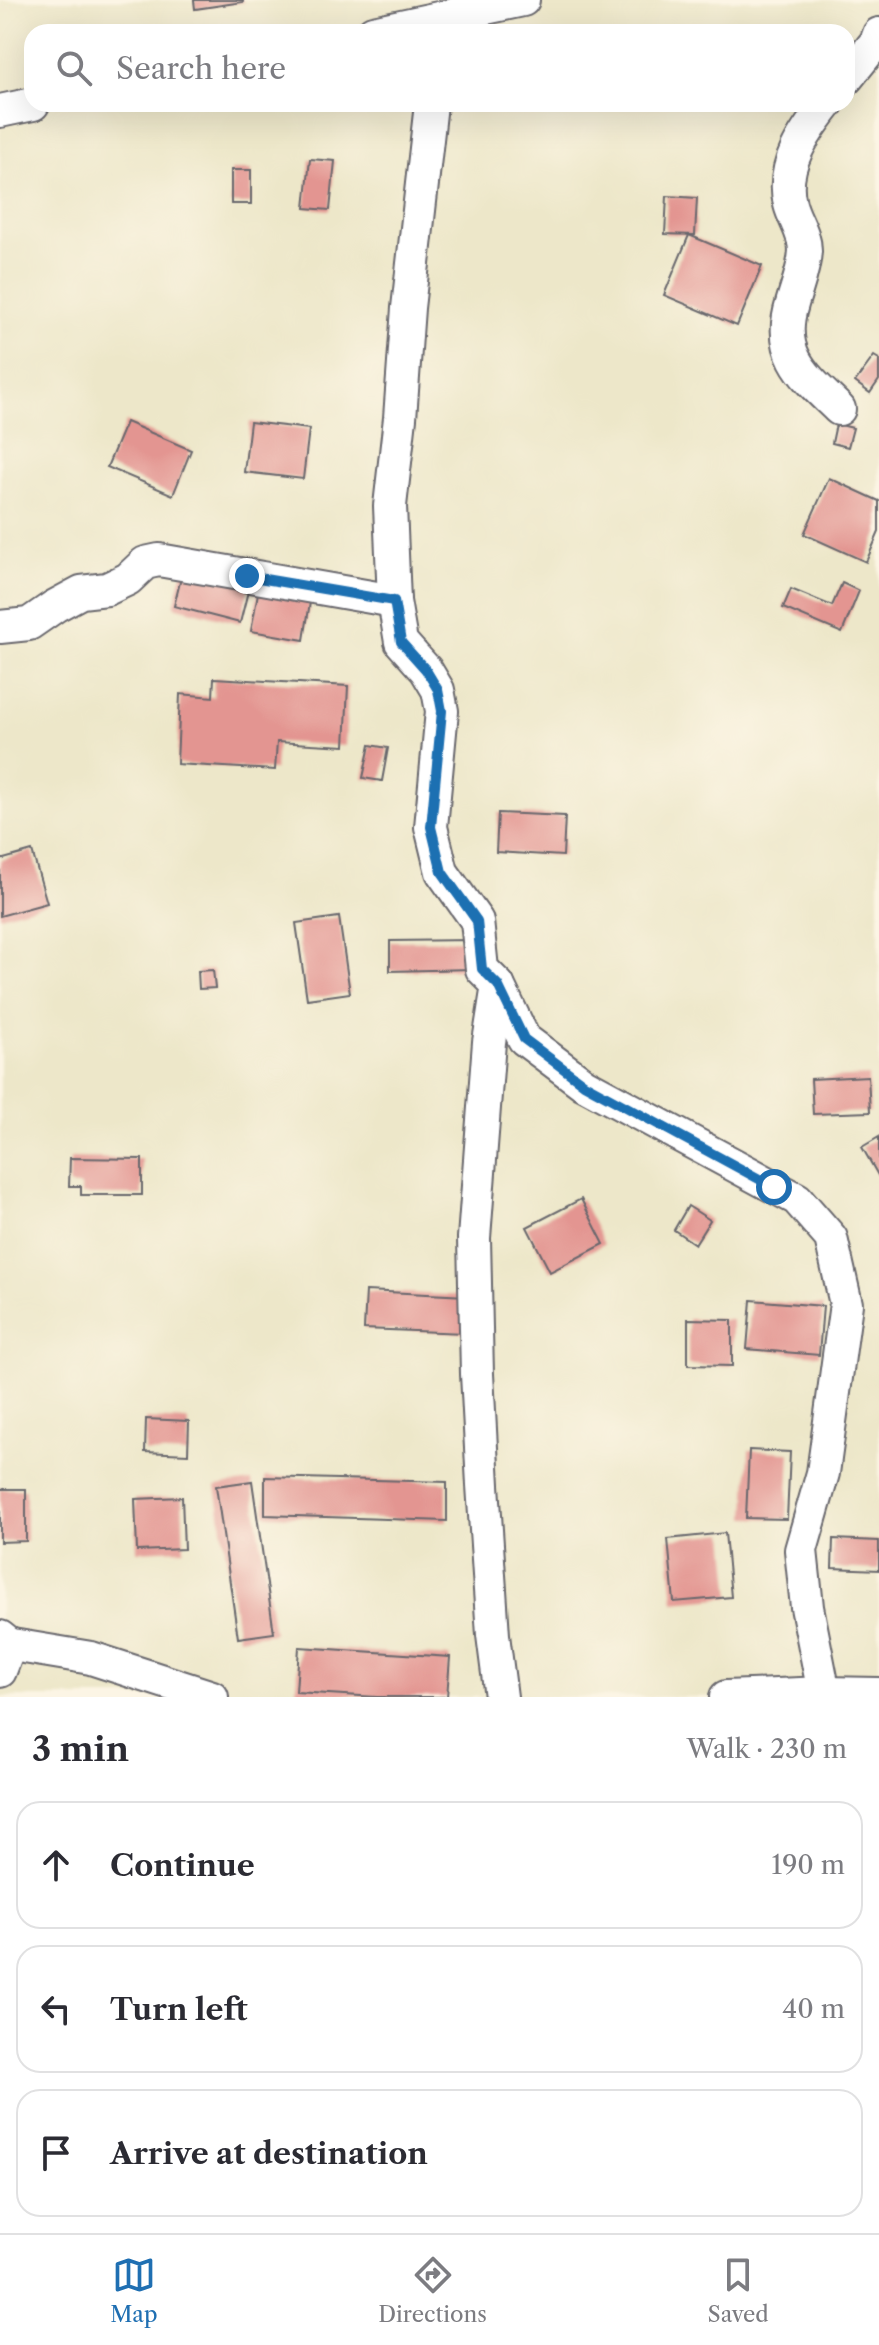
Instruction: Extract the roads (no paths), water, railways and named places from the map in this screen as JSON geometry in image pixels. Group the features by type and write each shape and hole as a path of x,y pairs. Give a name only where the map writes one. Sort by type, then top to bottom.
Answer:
{"street":[{"path":"445,24 523,0"},
{"path":"855,68 879,34"},
{"path":"0,111 24,106"},
{"path":"430,112 390,506 394,601 401,642 426,670 438,690 442,711 431,827 442,872 477,921 482,969 498,985 524,1039 584,1084 797,1199 831,1238 846,1304 823,1473 801,1550 807,1607 824,1693"},
{"path":"821,112 799,143 787,174 790,204 800,224 805,247 802,277 791,307 787,333 800,371 839,409"},
{"path":"0,627 29,624 81,592 107,589 128,579 145,563 159,560 394,601"},
{"path":"498,985 489,1042 474,1253 483,1485 493,1635 501,1697"},
{"path":"489,1042 524,1039"},
{"path":"3,1649 91,1658 212,1697"},
{"path":"726,1697 879,1694"}]}
